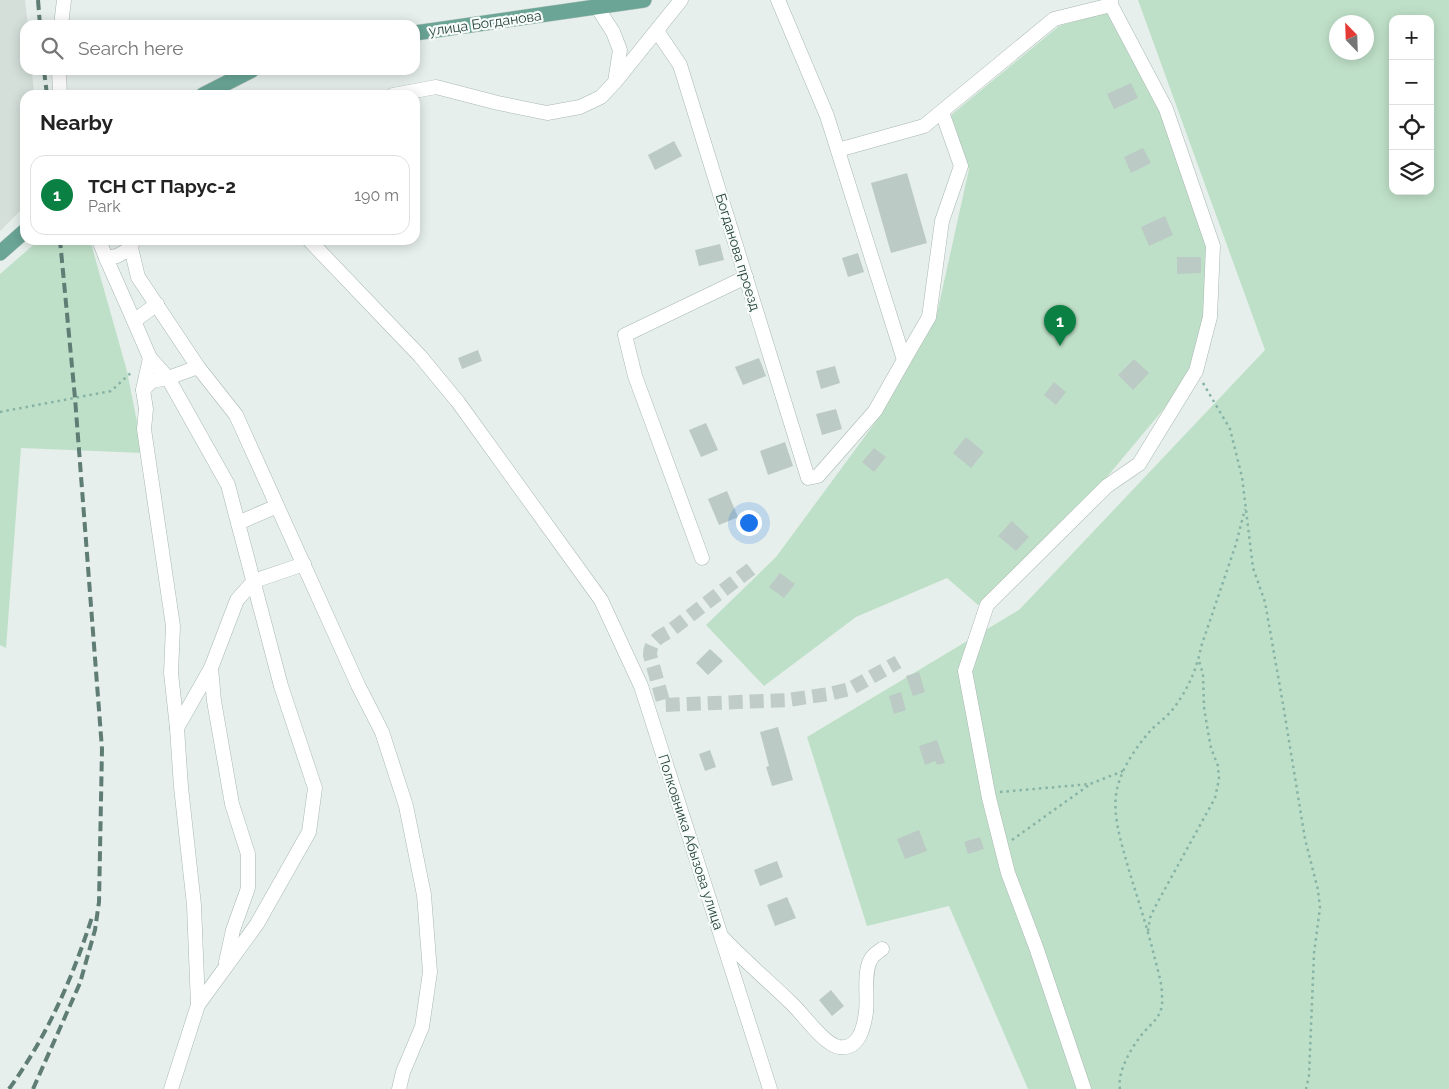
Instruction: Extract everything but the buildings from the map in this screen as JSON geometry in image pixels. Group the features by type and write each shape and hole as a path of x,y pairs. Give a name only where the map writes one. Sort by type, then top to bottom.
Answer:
{"main road":[{"name":"улица Богданова","path":"420,32 636,1"},
{"path":"213,90 242,75"},
{"path":"0,253 20,235"}],"street":[{"path":"62,20 64,0"},
{"path":"420,90 436,87 547,113 580,107 601,97 682,0"},
{"path":"778,0 827,116 904,360"},
{"path":"838,150 924,126 1054,19 1111,2 1166,109 1213,246 1210,317 1196,371 1139,464 1107,486 987,605 965,672 988,792 1008,874 1036,947 1084,1089"},
{"path":"597,7 613,32 620,50 615,82"},
{"name":"Богданова проезд","path":"657,31 680,65 808,478 818,476 875,411 904,360"},
{"path":"59,75 60,90"},
{"path":"904,360 929,317 942,222 961,166 942,112"},
{"path":"101,245 150,358 168,378 228,485 281,686 315,788 309,832 257,924 198,1005 171,1089"},
{"path":"106,258 117,256 131,245"},
{"path":"132,245 138,277 198,367 236,415 358,685 382,732 406,806 422,886 430,972 422,1026 403,1072 399,1089"},
{"name":"Полковника Абызова улица","path":"314,245 420,356 458,402 601,600 641,686 770,1089"},
{"path":"702,558 635,376 625,335 746,277"},
{"path":"134,321 157,304"},
{"path":"150,358 143,390 146,409 144,429 173,626 172,673 181,788 194,905 198,1005"},
{"path":"143,390 152,381 168,378 198,367"},
{"path":"238,523 277,506"},
{"path":"177,728 211,668 238,600 254,581 304,564"},
{"path":"211,668 214,702 232,804 248,854 248,888 233,930 224,970"},
{"path":"721,936 748,965 791,1002 822,1036 838,1047 850,1046 859,1038 866,1013 868,966 871,958 882,949"},
{"path":"391,1089 403,1072"}],"path":[{"path":"0,412 111,391 150,358"},
{"path":"1196,371 1230,429 1242,478 1253,568 1264,602 1305,839 1318,890 1320,908 1314,953 1309,1076 1306,1089"},
{"path":"1120,1089 1118,1079 1140,1038 1156,1020 1162,1003 1159,976 1148,932 1119,833 1116,801 1117,789 1123,771 1142,741 1173,709 1186,689 1199,660 1201,647 1236,544 1246,507"},
{"path":"1148,932 1150,918 1155,907 1215,798 1219,779 1218,766 1211,748 1207,726 1204,707 1203,674 1199,660"},
{"path":"1002,848 1090,784 1123,771"},
{"path":"988,792 1090,784"}],"shaded area":[{"path":"0,0 25,0 27,20 20,20 20,75 32,75 34,90 20,90 20,211 0,231"}],"green space":[{"path":"1138,0 1449,0 1449,1089 1028,1089 949,906 867,926 807,737 1019,610 1265,350"},
{"path":"1108,12 1163,116 1207,249 1208,312 1193,374 1091,496 978,605 947,578 856,617 764,686 706,625 776,557 877,420 936,318 969,169 951,115 1059,26"},
{"path":"33,245 91,245 127,371 143,453 21,448 6,648 0,645 0,274"}],"tunnel":[{"path":"751,569 653,643 650,655 664,705 788,700 829,694 850,689 898,662"}],"railway":[{"path":"38,0 40,20"},
{"path":"45,75 46,90"},
{"path":"33,1089 80,983 95,930 99,902 102,749 75,398 60,245"},
{"path":"9,1089 36,1048 58,1005 77,960 93,914"}],"place":[{"name":"ТСН СТ Парус-2","path":"1060,346"}]}
